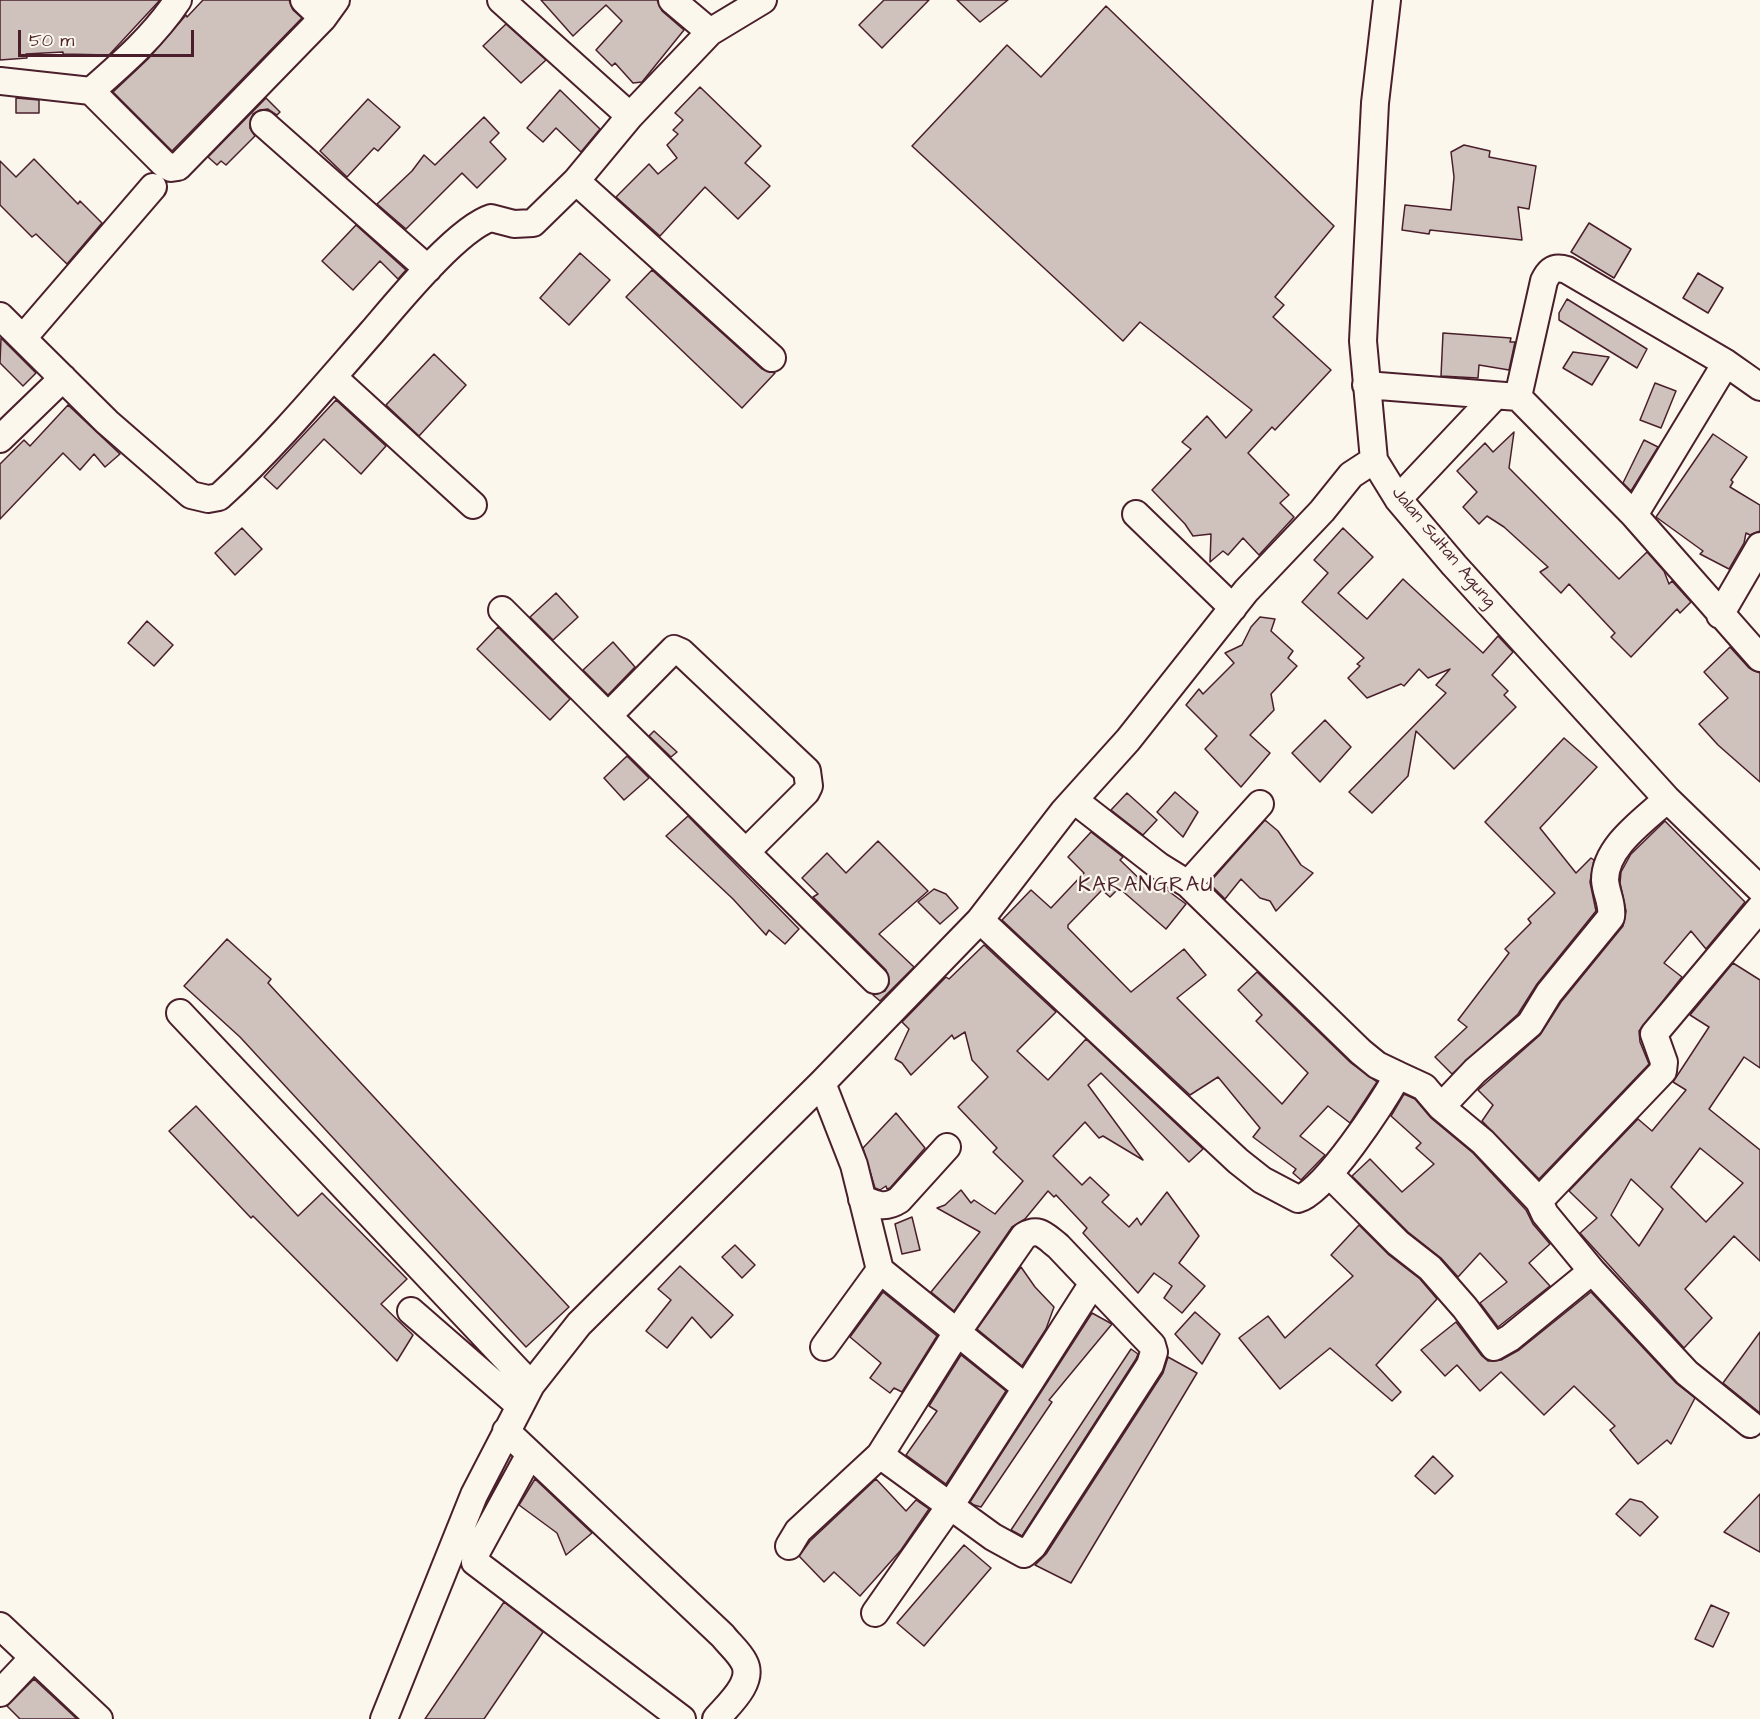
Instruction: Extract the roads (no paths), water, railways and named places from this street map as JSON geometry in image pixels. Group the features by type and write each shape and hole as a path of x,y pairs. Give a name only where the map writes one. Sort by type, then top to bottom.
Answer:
{"street":[{"path":"91,91 134,53 166,18 178,0"},
{"path":"0,81 91,91 162,163 171,168 177,167 330,9 304,0"},
{"path":"501,0 630,116"},
{"path":"672,0 710,32"},
{"path":"0,316 107,422 191,495 208,499 219,497 333,377 428,269 483,220 491,218 514,224 532,223 576,181 630,116 710,32 763,0"},
{"name":"Jalan Sultan Agung","path":"1387,0 1375,103 1363,341 1374,460 1398,499 1462,574 1667,799 1760,888"},
{"path":"264,124 428,269"},
{"path":"576,181 772,358"},
{"path":"22,338 153,187"},
{"path":"1398,499 1507,397 1544,281 1552,269 1568,270 1726,363 1760,387"},
{"path":"1634,515 1726,363"},
{"path":"333,377 473,505"},
{"path":"0,439 63,378"},
{"path":"1366,385 1507,397 1634,515 1760,658"},
{"path":"384,1719 474,1495 525,1396 579,1324 822,1083 886,992 980,920 1074,800 1128,740 1233,608 1322,511 1351,475 1374,460"},
{"path":"1136,514 1233,608"},
{"path":"1720,615 1760,546"},
{"path":"502,610 608,717 747,851 886,992"},
{"path":"608,717 674,649 681,652 807,771 809,786 806,792 747,851"},
{"path":"1441,1107 1475,1071 1530,1024 1549,993 1611,917 1612,906 1605,879 1612,854 1667,799"},
{"path":"1074,800 1158,866 1188,884 1377,1065 1424,1087 1441,1107 1483,1142 1539,1201 1545,1214 1592,1271 1688,1373 1750,1424"},
{"path":"1188,884 1260,804"},
{"path":"1539,1201 1663,1071 1664,1062 1654,1034 1760,908"},
{"path":"980,920 1206,1133 1262,1180 1298,1199 1309,1195 1329,1174 1384,1100 1398,1075"},
{"path":"180,1013 525,1396"},
{"path":"822,1083 854,1165 880,1270 1026,1388"},
{"path":"862,1199 881,1206 890,1206 899,1200 947,1148"},
{"path":"1329,1174 1398,1244 1430,1268 1465,1308 1494,1347 1510,1338 1592,1271"},
{"path":"789,1546 798,1532 818,1511 880,1455 958,1331 1024,1236 1033,1231 1041,1232 1058,1246 1152,1345 1154,1352 1150,1365 1029,1551 1024,1554 993,1537 880,1455"},
{"path":"824,1347 880,1270"},
{"path":"875,1613 950,1506 1093,1283"},
{"path":"411,1311 525,1396"},
{"path":"506,1431 723,1636 745,1663 747,1675 740,1690 716,1719"},
{"path":"530,1454 477,1551 475,1562 682,1719"},
{"path":"0,1626 99,1719"},
{"path":"0,1693 33,1658"}],"district":[{"name":"KARANGRAU","path":"1146,887"}]}
